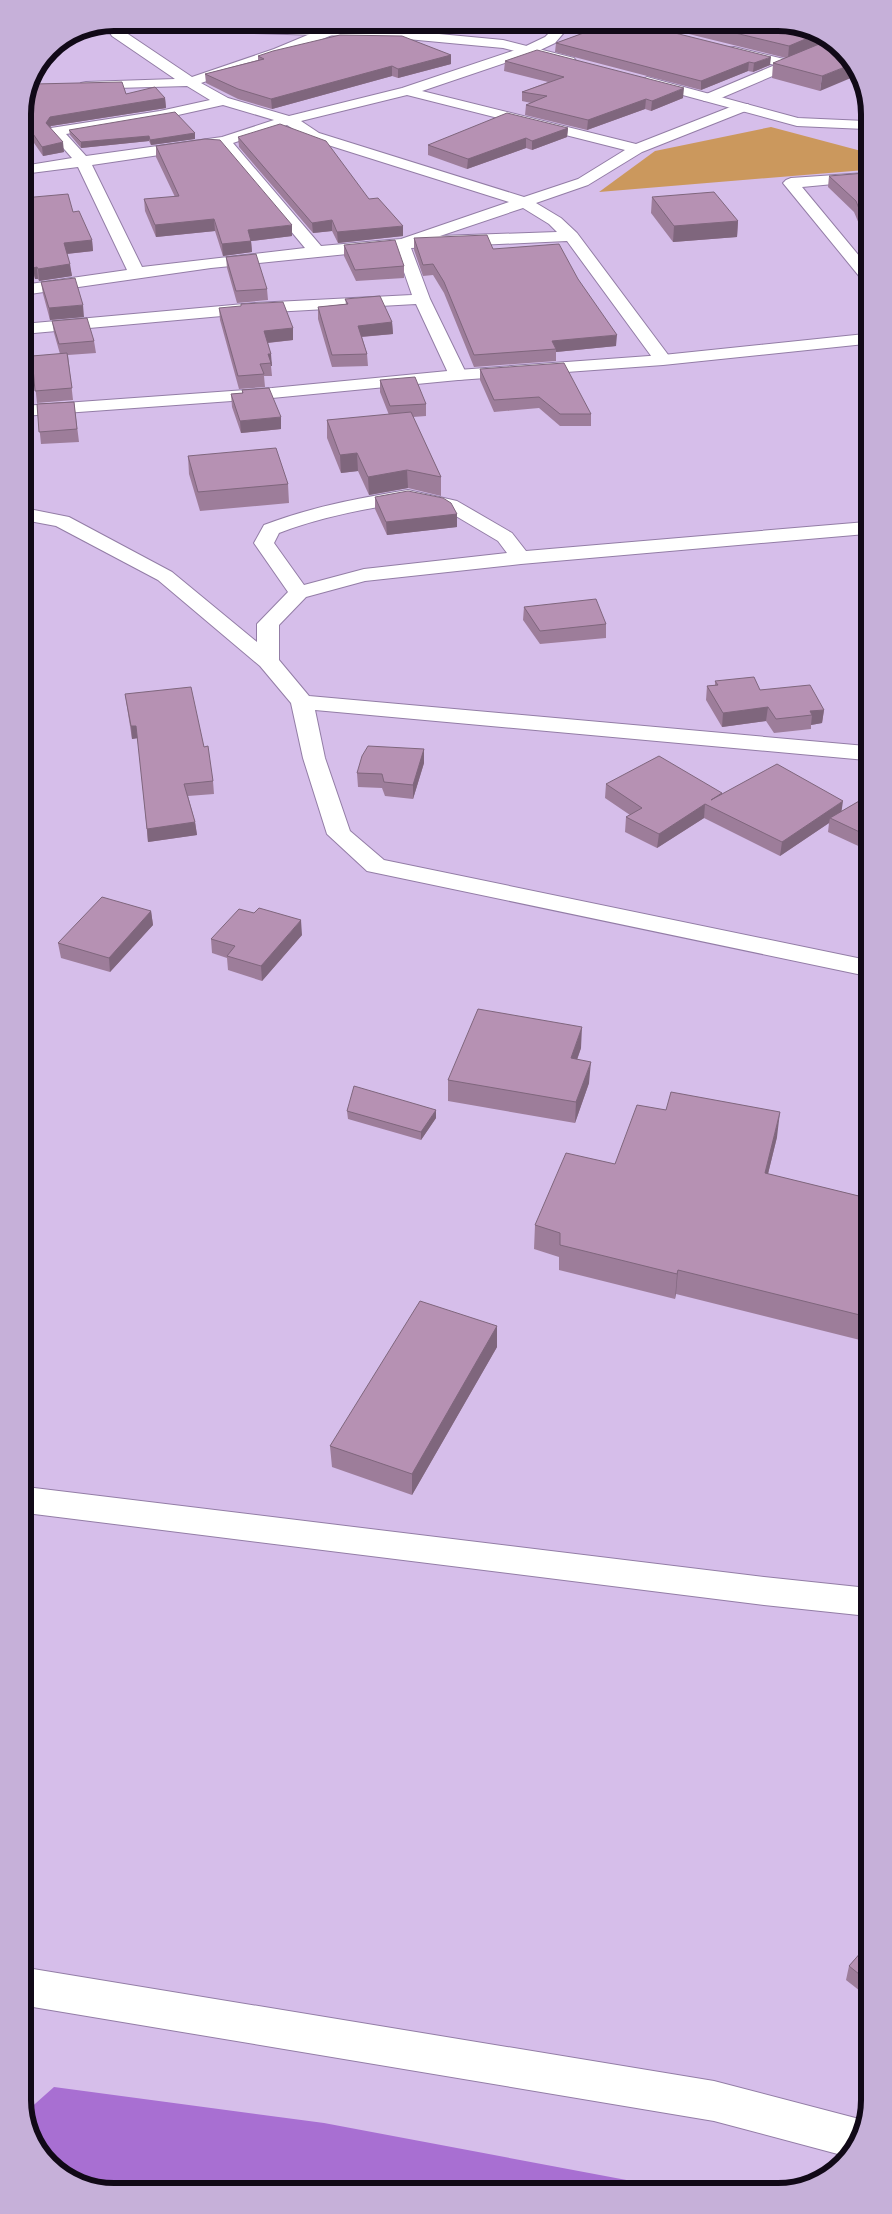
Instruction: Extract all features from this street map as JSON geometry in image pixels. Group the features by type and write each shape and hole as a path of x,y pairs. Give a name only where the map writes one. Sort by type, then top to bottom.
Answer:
{"street":[{"path":"118,31 117,33 197,87 223,101 289,120 314,136 524,202 555,221 571,236 663,360"},
{"path":"300,31 386,33 503,44 586,65"},
{"path":"382,31 386,33"},
{"path":"31,169 224,141 289,120 407,91 529,50 550,40 559,31"},
{"path":"69,87 192,82 279,52 327,32"},
{"path":"718,47 789,64"},
{"path":"709,98 827,48"},
{"path":"633,78 797,122 861,125"},
{"path":"407,91 637,150"},
{"path":"136,272 83,162 56,132 160,115 223,101"},
{"path":"402,244 583,182 637,150 743,107"},
{"path":"224,141 316,251"},
{"path":"861,177 791,184 861,268"},
{"path":"31,289 136,272 316,251 402,244 571,236"},
{"path":"402,244 422,299 458,375"},
{"path":"31,328 255,308 422,299"},
{"path":"31,411 272,393 458,375 663,360 861,339"},
{"path":"299,593 264,544 271,529 297,519 354,505 408,496 450,505 506,537 521,558"},
{"path":"31,515 62,521 165,576 268,661 302,702 314,758 339,834 376,866 861,967"},
{"path":"268,661 268,624 299,593 364,575 521,558 861,528"},
{"path":"302,702 861,753"},
{"path":"31,1501 861,1601"},
{"path":"31,1988 714,2101 852,2137"}],"shaded area":[{"path":"771,127 861,151 861,170 599,192 655,151"},
{"path":"54,2087 324,2123 642,2183 109,2183 88,2178 64,2166 42,2141 33,2116 32,2107"}],"building":[{"path":"589,31 667,31 771,57 754,63 749,62 701,81 556,43"},
{"path":"727,31 783,31 808,38 789,46"},
{"path":"340,35 402,36 451,55 398,69 392,66 271,99 238,89 205,74 264,59 258,56 273,51"},
{"path":"821,43 846,67 822,76 773,63"},
{"path":"537,50 684,88 652,101 646,99 588,120 526,105 547,96 522,92 564,77 505,61"},
{"path":"122,82 126,94 155,87 165,98 50,117 46,123 63,142 42,147 31,131 31,109 37,84"},
{"path":"175,112 195,133 150,140 149,136 81,142 69,130"},
{"path":"507,113 568,128 532,141 526,138 468,159 428,145"},
{"path":"280,124 326,141 369,199 378,198 403,226 337,232 332,220 312,223 238,137"},
{"path":"205,139 220,140 292,225 248,230 251,241 222,244 214,219 155,225 144,199 179,196 156,146"},
{"path":"861,173 861,214 856,201 829,176"},
{"path":"714,192 738,221 674,226 652,197"},
{"path":"68,194 73,212 79,211 92,240 64,243 70,264 38,269 37,267 33,268 31,261 31,197"},
{"path":"487,235 493,249 559,244 578,279 617,335 552,341 556,349 474,355 444,282 433,264 423,265 414,238"},
{"path":"395,240 404,266 355,270 344,245"},
{"path":"256,254 267,289 236,291 226,257"},
{"path":"75,278 83,305 49,308 41,282"},
{"path":"380,296 392,322 358,326 367,354 332,355 318,307 348,304 345,299"},
{"path":"283,302 293,328 264,331 271,354 268,354 271,363 260,364 264,374 238,376 219,308 241,306 241,304"},
{"path":"87,318 94,341 59,344 52,321"},
{"path":"67,353 72,388 35,391 32,356"},
{"path":"564,363 591,414 560,414 539,397 494,400 480,369"},
{"path":"415,377 426,404 390,406 380,380"},
{"path":"269,388 281,417 240,421 231,394 243,393 242,390"},
{"path":"74,402 77,429 39,432 37,404"},
{"path":"411,412 441,477 407,470 368,477 357,453 340,455 327,420"},
{"path":"276,448 288,484 198,492 188,456"},
{"path":"408,491 443,498 451,503 457,514 386,522 375,497"},
{"path":"596,599 606,624 540,631 524,607"},
{"path":"754,677 760,690 810,685 824,710 810,711 812,715 776,719 768,707 723,713 707,686 718,685 715,681"},
{"path":"191,687 204,747 208,746 213,781 184,784 195,822 147,829 136,726 131,726 125,694"},
{"path":"368,746 424,749 413,785 384,782 382,774 357,773 362,756"},
{"path":"659,756 722,793 711,800 777,764 843,801 782,842 705,804 659,834 626,817 642,808 606,784"},
{"path":"861,800 861,833 830,818"},
{"path":"102,897 151,911 109,958 58,943"},
{"path":"259,908 301,920 261,966 227,956 235,946 211,939 239,909 254,913"},
{"path":"478,1009 582,1027 571,1058 591,1062 576,1102 448,1080"},
{"path":"354,1086 436,1110 421,1132 347,1111"},
{"path":"671,1092 780,1112 765,1173 861,1197 861,1315 678,1270 677,1274 560,1245 560,1233 535,1225 566,1153 615,1164 637,1105 666,1110"},
{"path":"420,1301 497,1326 412,1474 330,1446"},
{"path":"861,1952 861,1976 849,1966"}]}
